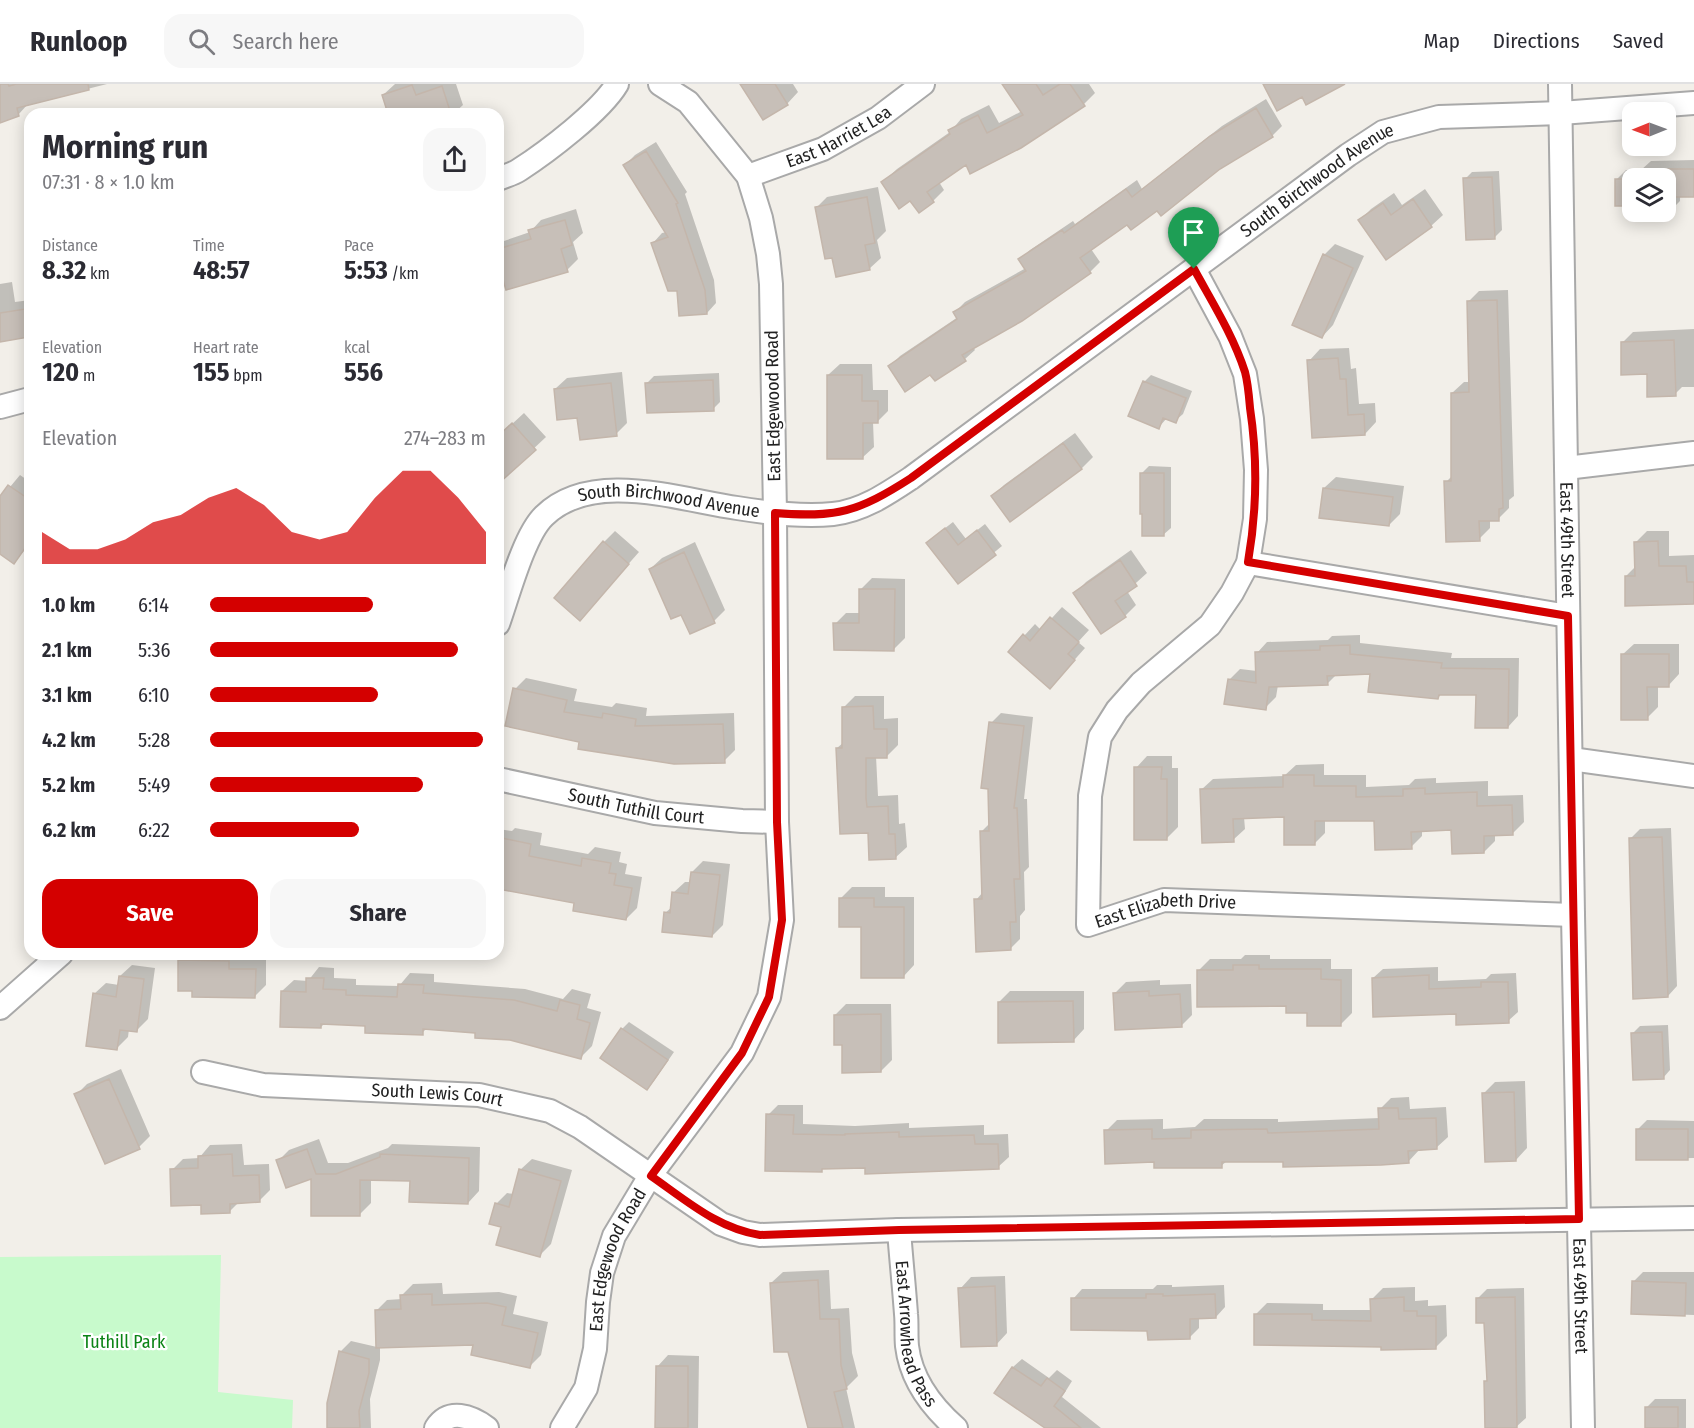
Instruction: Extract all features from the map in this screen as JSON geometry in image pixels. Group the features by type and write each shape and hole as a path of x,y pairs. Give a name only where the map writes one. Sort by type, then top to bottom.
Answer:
{"street":[{"path":"504,177 518,171 578,125 611,94 617,84"},
{"name":"East Edgewood Road","path":"562,1428 586,1388 596,1349 597,1302 602,1273 614,1236 651,1176 742,1053 769,997 782,920 777,822 775,513 771,284 768,254 761,218 748,177 688,102 660,84"},
{"name":"East Harriet Lea","path":"748,177 823,149 878,118 923,84"},
{"name":"East 49th Street","path":"1560,84 1583,1428"},
{"name":"South Birchwood Avenue","path":"504,607 528,541 543,517 564,501 600,491 638,491 738,508 806,515 835,514 857,508 884,496 1348,155 1383,132 1439,117 1561,113 1694,102"},
{"name":"East Elizabeth Drive","path":"1194,269 1230,336 1245,374 1252,419 1256,470 1255,519 1248,562 1210,625 1141,683 1117,710 1100,737 1090,796 1088,925 1164,900 1573,915"},
{"path":"0,407 24,401"},
{"path":"1566,468 1694,453"},
{"path":"1248,562 1568,616"},
{"path":"1571,759 1694,776"},
{"name":"South Tuthill Court","path":"504,780 655,813 777,822"},
{"path":"0,1008 54,960"},
{"name":"South Lewis Court","path":"203,1072 263,1084 479,1095 550,1111 570,1122 721,1224 760,1235 899,1230 1694,1218"},
{"name":"East Arrowhead Pass","path":"899,1230 907,1318 907,1349 918,1383 926,1396 956,1428"},
{"path":"436,1428 441,1421 456,1416 467,1416 487,1428"}],"green space":[{"name":"Tuthill Park","path":"221,1255 218,1392 293,1400 292,1428 0,1428 0,1257"}],"building":[{"path":"0,84 9,86 16,84 88,84 89,90 17,108 19,116 0,123"},
{"path":"740,84 775,84 788,105 763,120"},
{"path":"1002,84 1036,84 1043,95 1060,84 1070,84 1085,106 1021,148 970,174 966,165 927,192 934,202 919,213 910,201 899,209 881,182 950,134 948,130 978,115 987,133 1023,115"},
{"path":"1263,84 1345,84 1306,105 1302,97 1277,111"},
{"path":"412,85 416,95 442,86 449,108 386,108 382,95"},
{"path":"1256,108 1273,137 1220,169 1161,216 1157,211 1131,230 1127,225 1080,258 1091,273 1022,321 962,355 966,361 935,381 930,375 905,392 888,366 957,319 953,312 1026,271 1018,259 1062,230 1064,233 1126,189 1132,197 1210,136"},
{"path":"646,151 678,203 676,204 705,290 707,314 679,316 677,291 668,291 651,243 668,237 623,165"},
{"path":"1676,169 1694,169 1694,197 1676,197"},
{"path":"1492,177 1495,239 1466,240 1463,178"},
{"path":"1615,179 1622,179 1622,206 1615,206"},
{"path":"867,197 875,243 865,245 870,270 836,277 832,258 825,259 815,207"},
{"path":"1413,199 1432,227 1386,260 1358,220 1383,203 1391,215"},
{"path":"565,220 572,245 561,249 568,272 506,290 504,247 531,239 528,230"},
{"path":"1323,254 1353,268 1322,338 1292,325"},
{"path":"1497,300 1503,508 1499,509 1499,521 1479,521 1480,541 1446,542 1444,481 1451,481 1451,393 1469,392 1467,301"},
{"path":"24,309 24,338 0,342 0,313"},
{"path":"1674,340 1676,396 1647,397 1647,374 1621,375 1621,342"},
{"path":"1338,358 1340,379 1346,379 1348,415 1364,414 1365,435 1312,438 1307,360"},
{"path":"827,375 862,375 862,401 878,401 878,423 863,423 863,459 827,459"},
{"path":"713,380 714,411 647,413 645,383"},
{"path":"1143,381 1186,398 1176,423 1163,418 1159,429 1128,416"},
{"path":"611,383 617,436 580,440 577,418 557,420 554,389"},
{"path":"512,423 536,450 504,479 504,430"},
{"path":"1063,443 1082,469 1010,522 991,496"},
{"path":"1140,473 1164,473 1164,536 1142,536"},
{"path":"8,485 24,496 24,550 14,564 0,554 0,496"},
{"path":"1323,488 1393,497 1389,526 1319,518"},
{"path":"945,528 958,545 977,530 996,555 958,584 926,543"},
{"path":"603,541 629,564 580,621 554,598"},
{"path":"1658,541 1659,566 1686,566 1687,582 1694,582 1694,604 1625,606 1625,576 1635,576 1634,542"},
{"path":"684,552 715,623 690,634 681,615 671,619 649,569"},
{"path":"1120,560 1137,586 1115,601 1126,617 1101,634 1073,593"},
{"path":"859,589 895,589 894,651 834,650 833,623 859,623"},
{"path":"1050,617 1079,642 1068,654 1075,660 1050,689 1008,652 1023,634 1030,641"},
{"path":"1350,645 1350,654 1442,663 1441,668 1509,669 1508,728 1475,728 1476,695 1439,695 1438,699 1368,692 1370,674 1327,676 1328,685 1269,687 1266,710 1224,704 1228,679 1256,683 1255,652 1320,650 1320,646"},
{"path":"1621,654 1669,654 1669,687 1647,687 1648,720 1621,720"},
{"path":"513,688 567,700 564,712 602,718 603,713 636,719 635,726 723,724 725,763 674,764 578,749 579,742 505,726"},
{"path":"873,706 874,729 887,729 887,758 866,758 867,807 888,806 889,834 895,834 896,859 869,860 868,833 840,834 836,748 842,748 842,707"},
{"path":"989,722 1024,726 1014,808 1017,808 1020,879 1014,879 1016,922 1010,922 1011,950 976,952 974,899 982,899 980,831 989,831 988,789 981,788"},
{"path":"1134,767 1162,767 1161,779 1167,779 1167,840 1134,840"},
{"path":"1283,775 1314,775 1314,786 1356,786 1356,797 1403,796 1403,789 1425,788 1425,794 1477,792 1477,806 1512,805 1513,835 1484,836 1484,853 1452,854 1451,830 1411,832 1412,849 1375,850 1374,821 1315,821 1315,845 1284,845 1284,817 1233,819 1234,842 1202,843 1200,789 1283,787"},
{"path":"1662,837 1668,997 1633,999 1629,838"},
{"path":"504,838 531,844 529,856 581,866 582,858 611,863 609,873 616,874 614,885 632,888 626,920 573,911 574,903 504,890"},
{"path":"691,872 720,875 712,937 662,932 664,912 670,913 672,892 688,894"},
{"path":"839,898 874,898 874,907 904,907 904,978 861,978 861,927 839,927"},
{"path":"178,960 229,961 229,969 256,969 255,998 192,997 192,991 178,991"},
{"path":"1233,965 1259,965 1259,969 1321,969 1321,979 1341,980 1341,1026 1307,1026 1307,1013 1286,1013 1286,1006 1197,1007 1197,970 1233,970"},
{"path":"1429,975 1429,989 1481,987 1481,982 1508,982 1509,1023 1456,1025 1456,1014 1373,1017 1372,978"},
{"path":"119,976 144,979 137,1032 120,1030 117,1050 86,1046 93,993 116,997"},
{"path":"306,978 324,978 323,989 346,990 346,995 397,997 398,984 424,985 423,993 514,1000 557,1011 560,1000 580,1005 577,1019 590,1023 581,1059 510,1040 475,1038 475,1033 423,1029 423,1035 365,1033 365,1026 321,1024 321,1028 280,1027 281,991 306,992"},
{"path":"1149,991 1149,996 1180,994 1182,1027 1115,1030 1113,993"},
{"path":"1073,1001 1074,1042 998,1043 998,1002"},
{"path":"881,1014 881,1072 842,1073 842,1045 834,1045 834,1015"},
{"path":"621,1028 668,1060 647,1090 600,1058"},
{"path":"1662,1032 1664,1079 1633,1080 1631,1033"},
{"path":"109,1079 140,1149 105,1164 74,1094"},
{"path":"1514,1092 1516,1161 1485,1162 1482,1093"},
{"path":"1378,1108 1398,1108 1399,1119 1436,1118 1437,1149 1408,1151 1409,1163 1381,1165 1283,1167 1283,1162 1222,1162 1222,1168 1154,1168 1154,1162 1105,1164 1104,1130 1152,1129 1152,1139 1191,1138 1191,1130 1267,1129 1268,1133 1379,1129"},
{"path":"766,1114 794,1115 793,1134 845,1135 899,1132 899,1137 974,1135 975,1144 998,1144 999,1169 865,1174 865,1168 822,1169 822,1172 765,1171"},
{"path":"1636,1129 1688,1129 1688,1160 1636,1160"},
{"path":"307,1149 316,1174 336,1174 380,1157 380,1154 469,1158 468,1204 409,1202 410,1181 360,1180 360,1216 311,1216 311,1179 286,1188 276,1160"},
{"path":"232,1154 233,1176 259,1175 260,1202 230,1204 230,1213 201,1214 201,1205 171,1206 170,1169 198,1168 198,1156"},
{"path":"519,1169 561,1181 540,1257 496,1245 501,1227 489,1224 495,1203 509,1207"},
{"path":"818,1280 820,1319 839,1319 841,1365 847,1389 834,1392 843,1428 808,1428 788,1352 774,1352 770,1283"},
{"path":"1632,1281 1686,1283 1685,1316 1631,1314"},
{"path":"995,1286 997,1346 961,1347 958,1288"},
{"path":"432,1294 432,1305 487,1303 506,1307 502,1325 538,1333 530,1368 471,1355 473,1345 376,1348 375,1310 401,1309 400,1295"},
{"path":"1146,1294 1163,1294 1163,1296 1215,1294 1216,1318 1190,1319 1190,1339 1148,1340 1147,1331 1071,1330 1071,1298 1146,1298"},
{"path":"1404,1297 1404,1311 1417,1311 1417,1316 1436,1316 1436,1349 1381,1350 1381,1347 1254,1345 1254,1314 1312,1314 1312,1320 1371,1321 1370,1299"},
{"path":"1515,1297 1517,1428 1485,1428 1484,1381 1487,1381 1484,1323 1476,1323 1476,1298"},
{"path":"339,1351 369,1359 369,1373 359,1411 360,1428 327,1428 327,1403"},
{"path":"656,1366 688,1366 688,1428 655,1428"},
{"path":"1012,1367 1041,1386 1047,1378 1065,1391 1054,1406 1081,1428 1045,1428 994,1393"},
{"path":"1645,1407 1678,1407 1678,1428 1645,1428"}],"route":[{"path":"1194,269 1230,336 1245,374 1252,419 1256,470 1255,519 1248,562 1568,616 1579,1219 899,1230 760,1235 721,1224 651,1176 742,1053 769,997 782,920 777,822 775,513 835,514 857,508 884,496 1194,269"}]}
